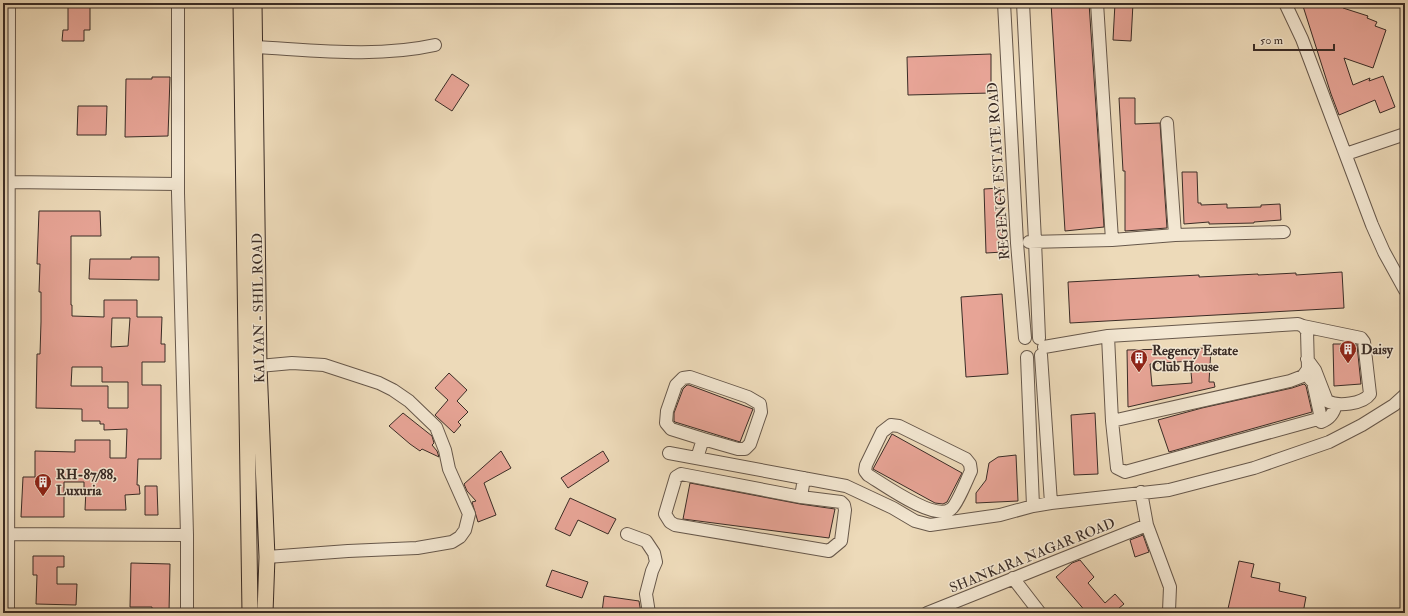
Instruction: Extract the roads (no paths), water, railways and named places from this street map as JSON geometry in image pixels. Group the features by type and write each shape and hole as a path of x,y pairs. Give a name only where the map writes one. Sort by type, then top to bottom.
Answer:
{"main road":[{"name":"KALYAN - SHIL ROAD","path":"241,3 250,613"},
{"name":"KALYAN - SHIL ROAD","path":"254,3 259,366 267,557 265,613"}],"street":[{"path":"8,3 5,534 8,613"},
{"path":"178,3 178,184 187,535 187,613"},
{"name":"REGENCY ESTATE ROAD","path":"1004,3 1025,338"},
{"path":"1023,3 1024,48 1051,503"},
{"path":"1097,3 1112,240"},
{"path":"1285,3 1302,39 1384,252 1405,290"},
{"path":"254,47 358,52 393,52 434,46"},
{"path":"1006,48 1024,48"},
{"path":"1167,124 1175,236"},
{"path":"1346,154 1405,134"},
{"path":"7,174 178,184"},
{"path":"1018,243 1036,241 1112,240 1284,232"},
{"path":"1042,347 1057,346 1108,336 1298,324 1361,338 1364,342 1370,394 1367,398 1360,401 1336,404 1328,401 1315,370 1307,359"},
{"path":"1303,326 1307,331 1308,369 1303,376"},
{"path":"1032,335 1042,347 1034,359 1024,355 1021,348 1025,338 1032,335"},
{"path":"1108,336 1112,421 1117,468 1125,472 1318,419 1323,422 1330,417 1335,410 1336,404"},
{"path":"1027,357 1028,426 1032,506"},
{"path":"259,366 292,364 324,365 379,383 393,390 409,401 436,427 445,450 449,469 469,514 465,530 460,537 452,542 417,548 267,557"},
{"path":"1112,421 1290,381 1303,376 1309,377 1313,382 1320,414 1318,419"},
{"path":"690,377 748,397 760,404 761,412 750,444 745,448 738,449 703,439 671,429 666,423 667,411 676,385 683,378 690,377"},
{"path":"669,453 846,486 893,508 915,521 930,525 995,516 1032,506 1051,503 1169,490 1254,468 1329,442 1362,425 1394,405 1405,395"},
{"path":"891,425 899,426 966,459 970,464 971,471 952,509 945,512 935,512 920,506 900,494 868,475 865,471 866,465 882,432 891,425"},
{"path":"697,458 703,439"},
{"path":"681,474 801,497 841,502 844,505 845,510 841,541 829,551 675,526 670,522 666,514 676,477 681,474"},
{"path":"801,497 804,478"},
{"path":"1141,492 1147,525 1170,587 1170,613"},
{"path":"893,508 900,494"},
{"name":"SHANKARA NAGAR ROAD","path":"927,613 1147,525"},
{"path":"5,534 187,535"},
{"path":"627,534 646,541 654,553 656,562 646,594 649,613"},
{"path":"1013,578 1040,613"}],"place":[{"name":"Daisy","path":"1348,364"},
{"name":"Regency Estate Club House","path":"1139,373"},
{"name":"RH-87/88, Luxuria","path":"43,497"}]}
